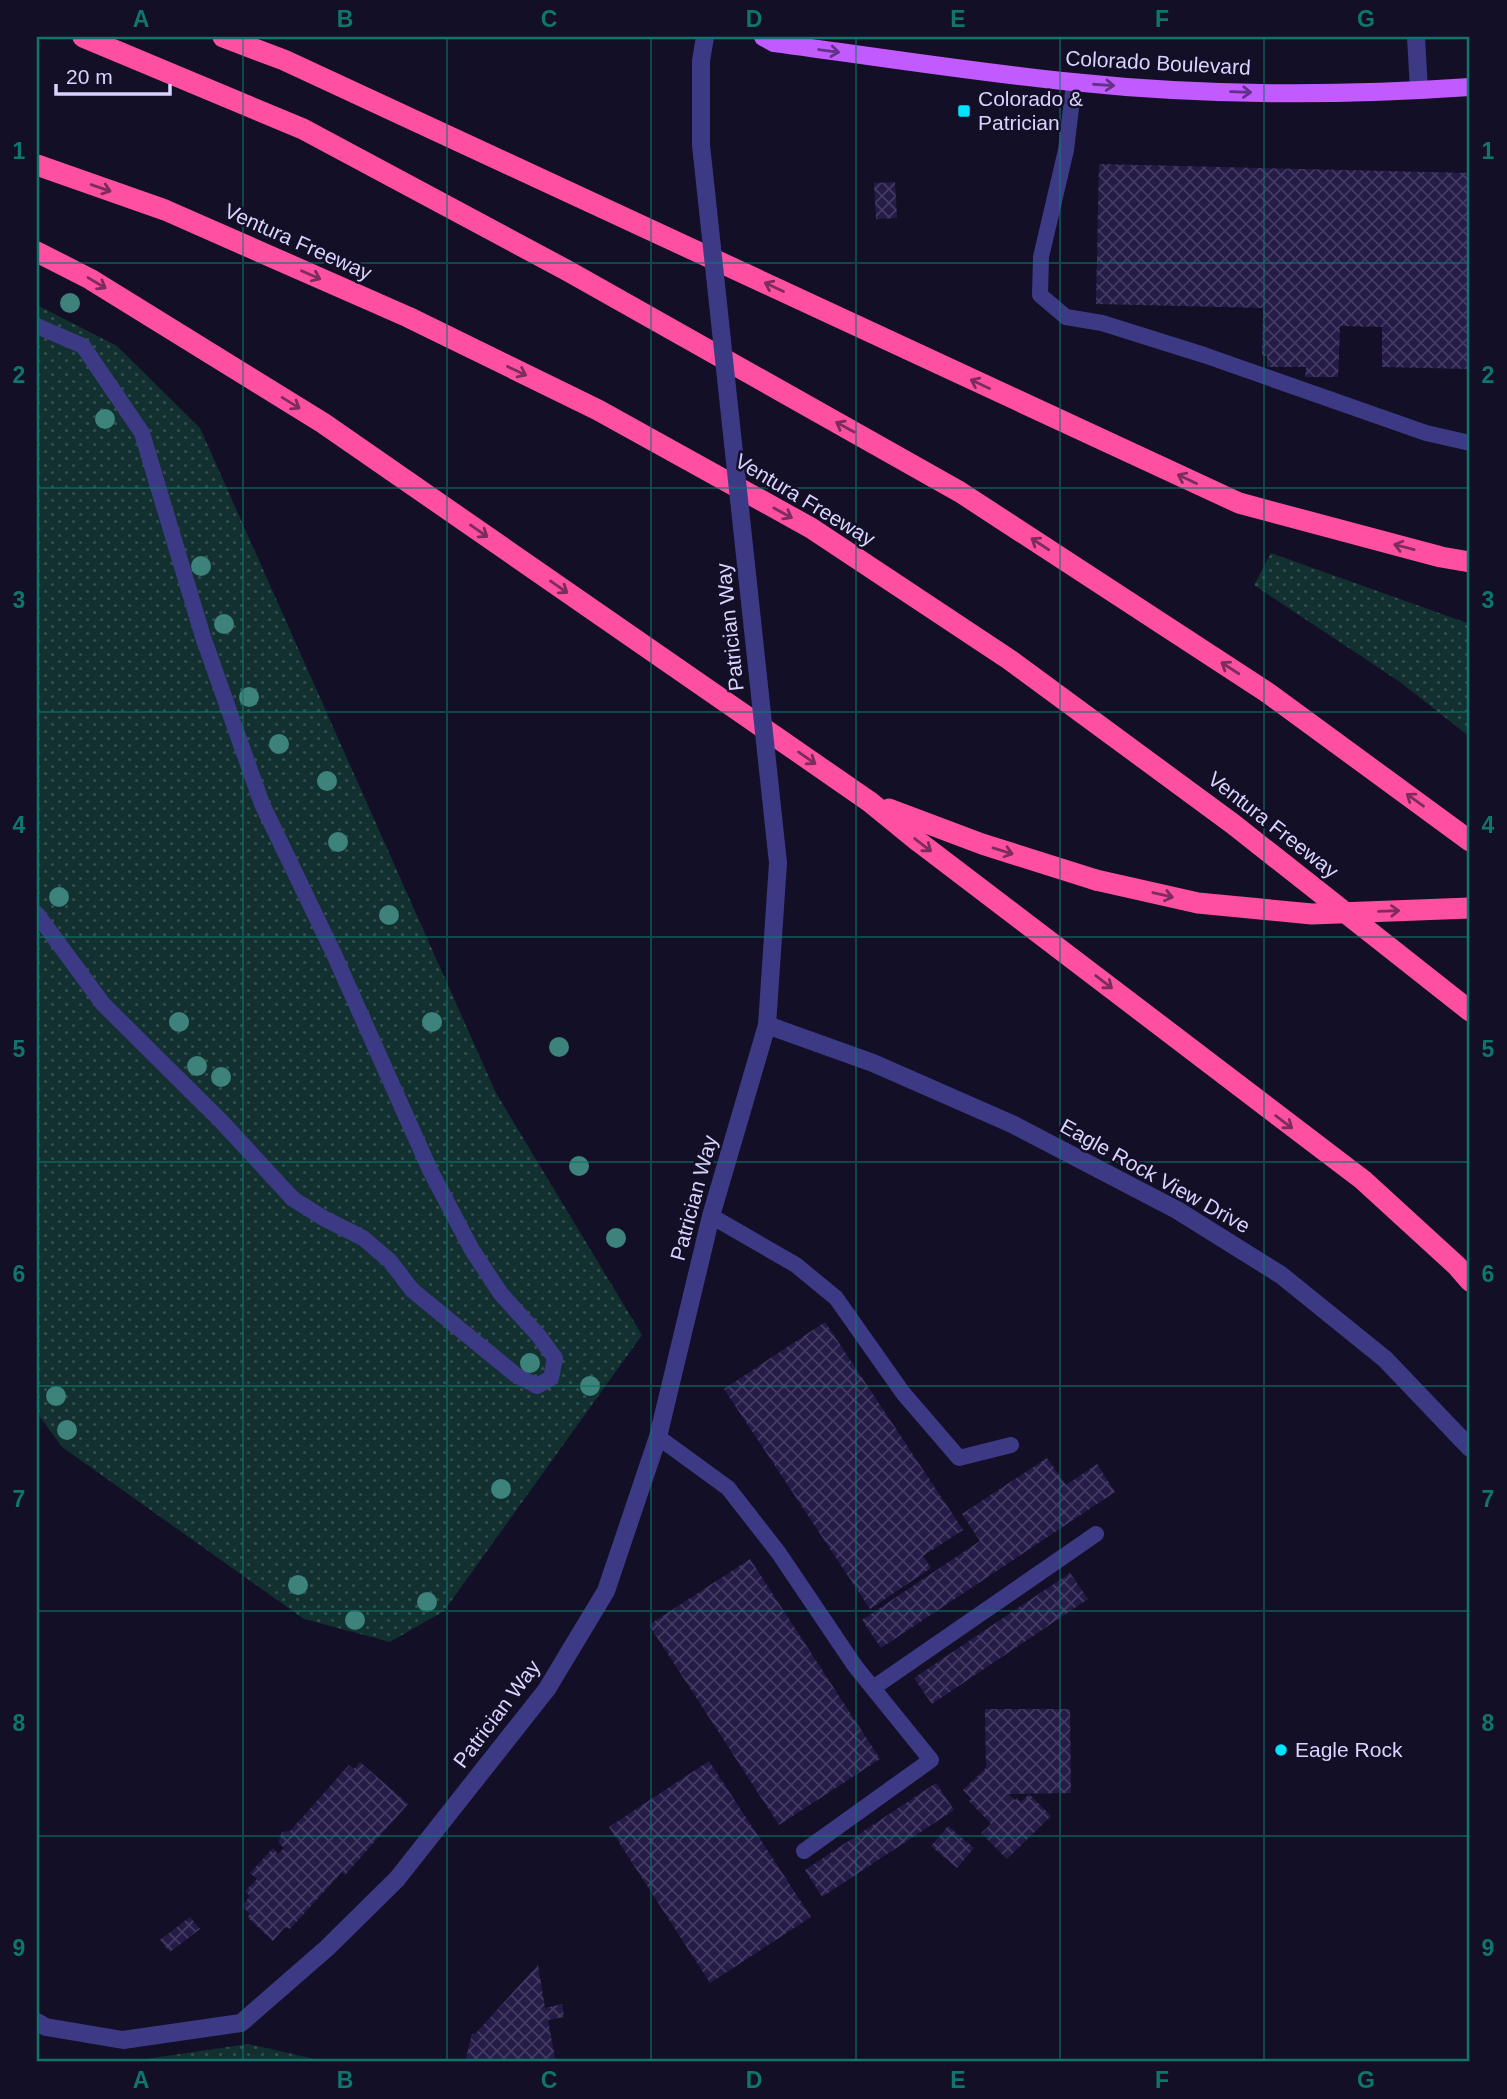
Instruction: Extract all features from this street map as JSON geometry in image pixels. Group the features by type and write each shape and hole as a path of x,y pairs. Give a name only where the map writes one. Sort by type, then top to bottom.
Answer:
{"highway":[{"path":"83,37 303,129 568,271 960,492 1268,693 1470,841"},
{"path":"223,37 310,72 1239,503 1470,563"},
{"name":"Ventura Freeway","path":"37,165 164,210 408,317 598,410 811,528 1010,660 1222,815 1470,1011"},
{"path":"37,252 90,279 323,423 870,802 1363,1180 1470,1281"},
{"path":"870,802 982,844 1096,880 1198,903 1312,914 1470,908"}],"main road":[{"name":"Colorado Boulevard","path":"764,37 774,43 1074,83 1299,94 1470,87"}],"street":[{"name":"Patrician Way","path":"37,2022 46,2027 123,2040 241,2023 327,1948 397,1879 547,1689 606,1591 658,1437 711,1216 767,1025 778,863 701,145 701,61 705,37"},
{"path":"1416,37 1419,90"},
{"name":"Eagle Rock View Drive","path":"767,1025 873,1063 1012,1124 1177,1210 1281,1275 1385,1359 1470,1448"}],"lane":[{"path":"1074,83 1066,150 1041,257 1040,295 1066,317 1102,323 1204,355 1426,433 1470,443"},
{"path":"37,326 83,346 142,433 203,637 262,804 333,952 430,1170 472,1250 501,1294 555,1358 551,1378 537,1386 516,1374 412,1290 390,1261 363,1238 293,1199 221,1121 103,1003 37,914"},
{"path":"711,1216 796,1265 836,1298 903,1393 959,1458 1011,1445"},
{"path":"658,1437 729,1488 779,1552 855,1666 931,1760 804,1851"},
{"path":"873,1688 1096,1535"}],"green space":[{"path":"37,305 117,346 200,428 496,1093 642,1335 444,1611 390,1642 304,1619 62,1447 37,1413"},
{"path":"1271,553 1470,624 1470,737 1400,682 1254,585"},
{"path":"248,2044 328,2062 125,2062"}],"building":[{"path":"1099,164 1470,173 1470,369 1382,367 1382,327 1340,326 1338,377 1305,377 1306,367 1267,367 1267,356 1262,355 1263,308 1096,304"},
{"path":"895,182 897,218 876,219 874,183"},
{"path":"825,1322 963,1530 923,1556 931,1568 870,1609 724,1389"},
{"path":"1047,1458 1066,1485 1097,1464 1115,1492 881,1648 862,1620 980,1541 962,1514"},
{"path":"750,1559 880,1759 779,1825 649,1625"},
{"path":"1070,1573 1088,1599 932,1704 914,1678"},
{"path":"985,1709 1070,1709 1071,1793 1008,1794 1021,1802 1029,1794 1051,1816 1007,1859 981,1833 991,1824 969,1801 972,1799 963,1790 986,1768"},
{"path":"709,1761 811,1917 710,1983 609,1827"},
{"path":"360,1762 408,1804 345,1875 342,1872 290,1929 285,1927 273,1941 247,1917 250,1914 242,1906 250,1896 245,1891 257,1879 250,1873 273,1848 278,1854 284,1848 278,1842 282,1832 290,1831 349,1765 354,1769"},
{"path":"936,1783 954,1810 822,1897 805,1870"},
{"path":"948,1826 974,1848 957,1868 931,1846"},
{"path":"190,1917 200,1929 170,1952 160,1940"},
{"path":"538,1965 545,2008 562,2004 564,2017 548,2020 555,2058 566,2062 465,2062 472,2034 475,2034"}],"place":[{"name":"Colorado & Patrician","path":"964,111"},
{"name":"Eagle Rock","path":"1281,1750"}]}
